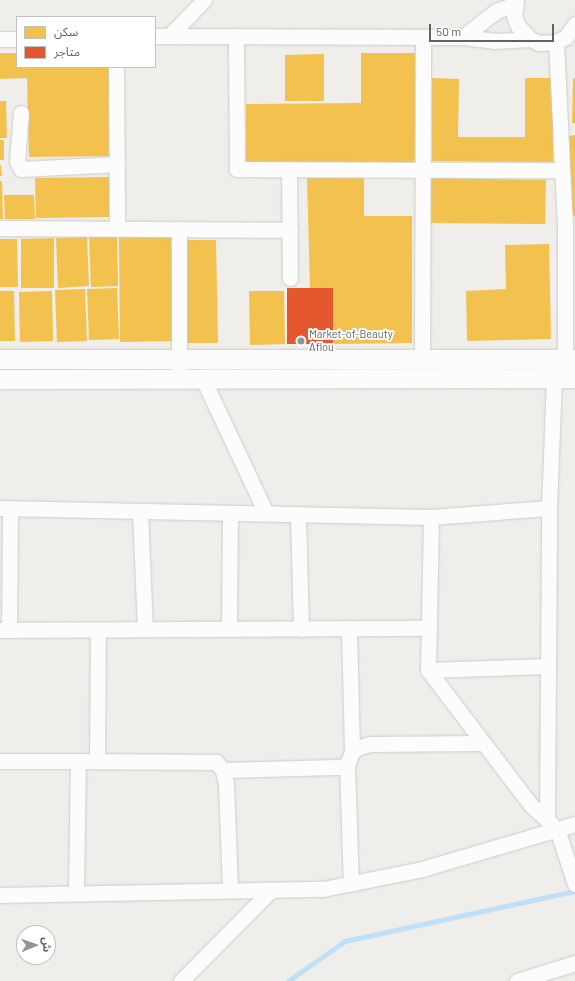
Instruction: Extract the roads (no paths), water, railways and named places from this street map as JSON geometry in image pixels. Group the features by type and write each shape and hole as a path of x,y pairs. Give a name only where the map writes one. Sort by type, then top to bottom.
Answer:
{"street":[{"path":"162,36 204,0"},
{"path":"463,37 496,11 515,2 518,26 530,39 539,43 567,40"},
{"path":"575,24 567,40 562,170 570,227 570,359 565,378 549,508 548,666 552,825 575,884"},
{"path":"162,36 463,37 494,41 530,39"},
{"path":"236,36 237,169 422,171 562,170"},
{"path":"422,360 423,37"},
{"path":"0,40 16,39"},
{"path":"116,68 117,229"},
{"path":"21,113 17,161 21,169 116,164"},
{"path":"290,170 290,278"},
{"path":"0,228 290,230"},
{"path":"179,229 179,379"},
{"path":"0,359 570,359"},
{"path":"0,379 565,378"},
{"path":"203,379 266,513"},
{"path":"429,628 4,630 5,508 431,516 549,508"},
{"path":"140,511 145,629"},
{"path":"229,629 230,513"},
{"path":"298,514 300,629"},
{"path":"431,516 428,670 482,743 531,805 552,825"},
{"path":"349,628 349,758 352,884"},
{"path":"97,761 98,630"},
{"path":"428,670 548,666"},
{"path":"223,770 337,767 370,744 482,743"},
{"path":"0,761 216,762 223,770 226,784 230,889"},
{"path":"76,893 78,761"},
{"path":"0,895 230,889 323,889 422,869 552,825 575,824"},
{"path":"181,981 271,890"},
{"path":"518,981 575,963"}],"waterway":[{"path":"288,981 345,941 575,891"}],"place":[{"name":"Market-of-Beauty Aflou","path":"301,341"}]}
